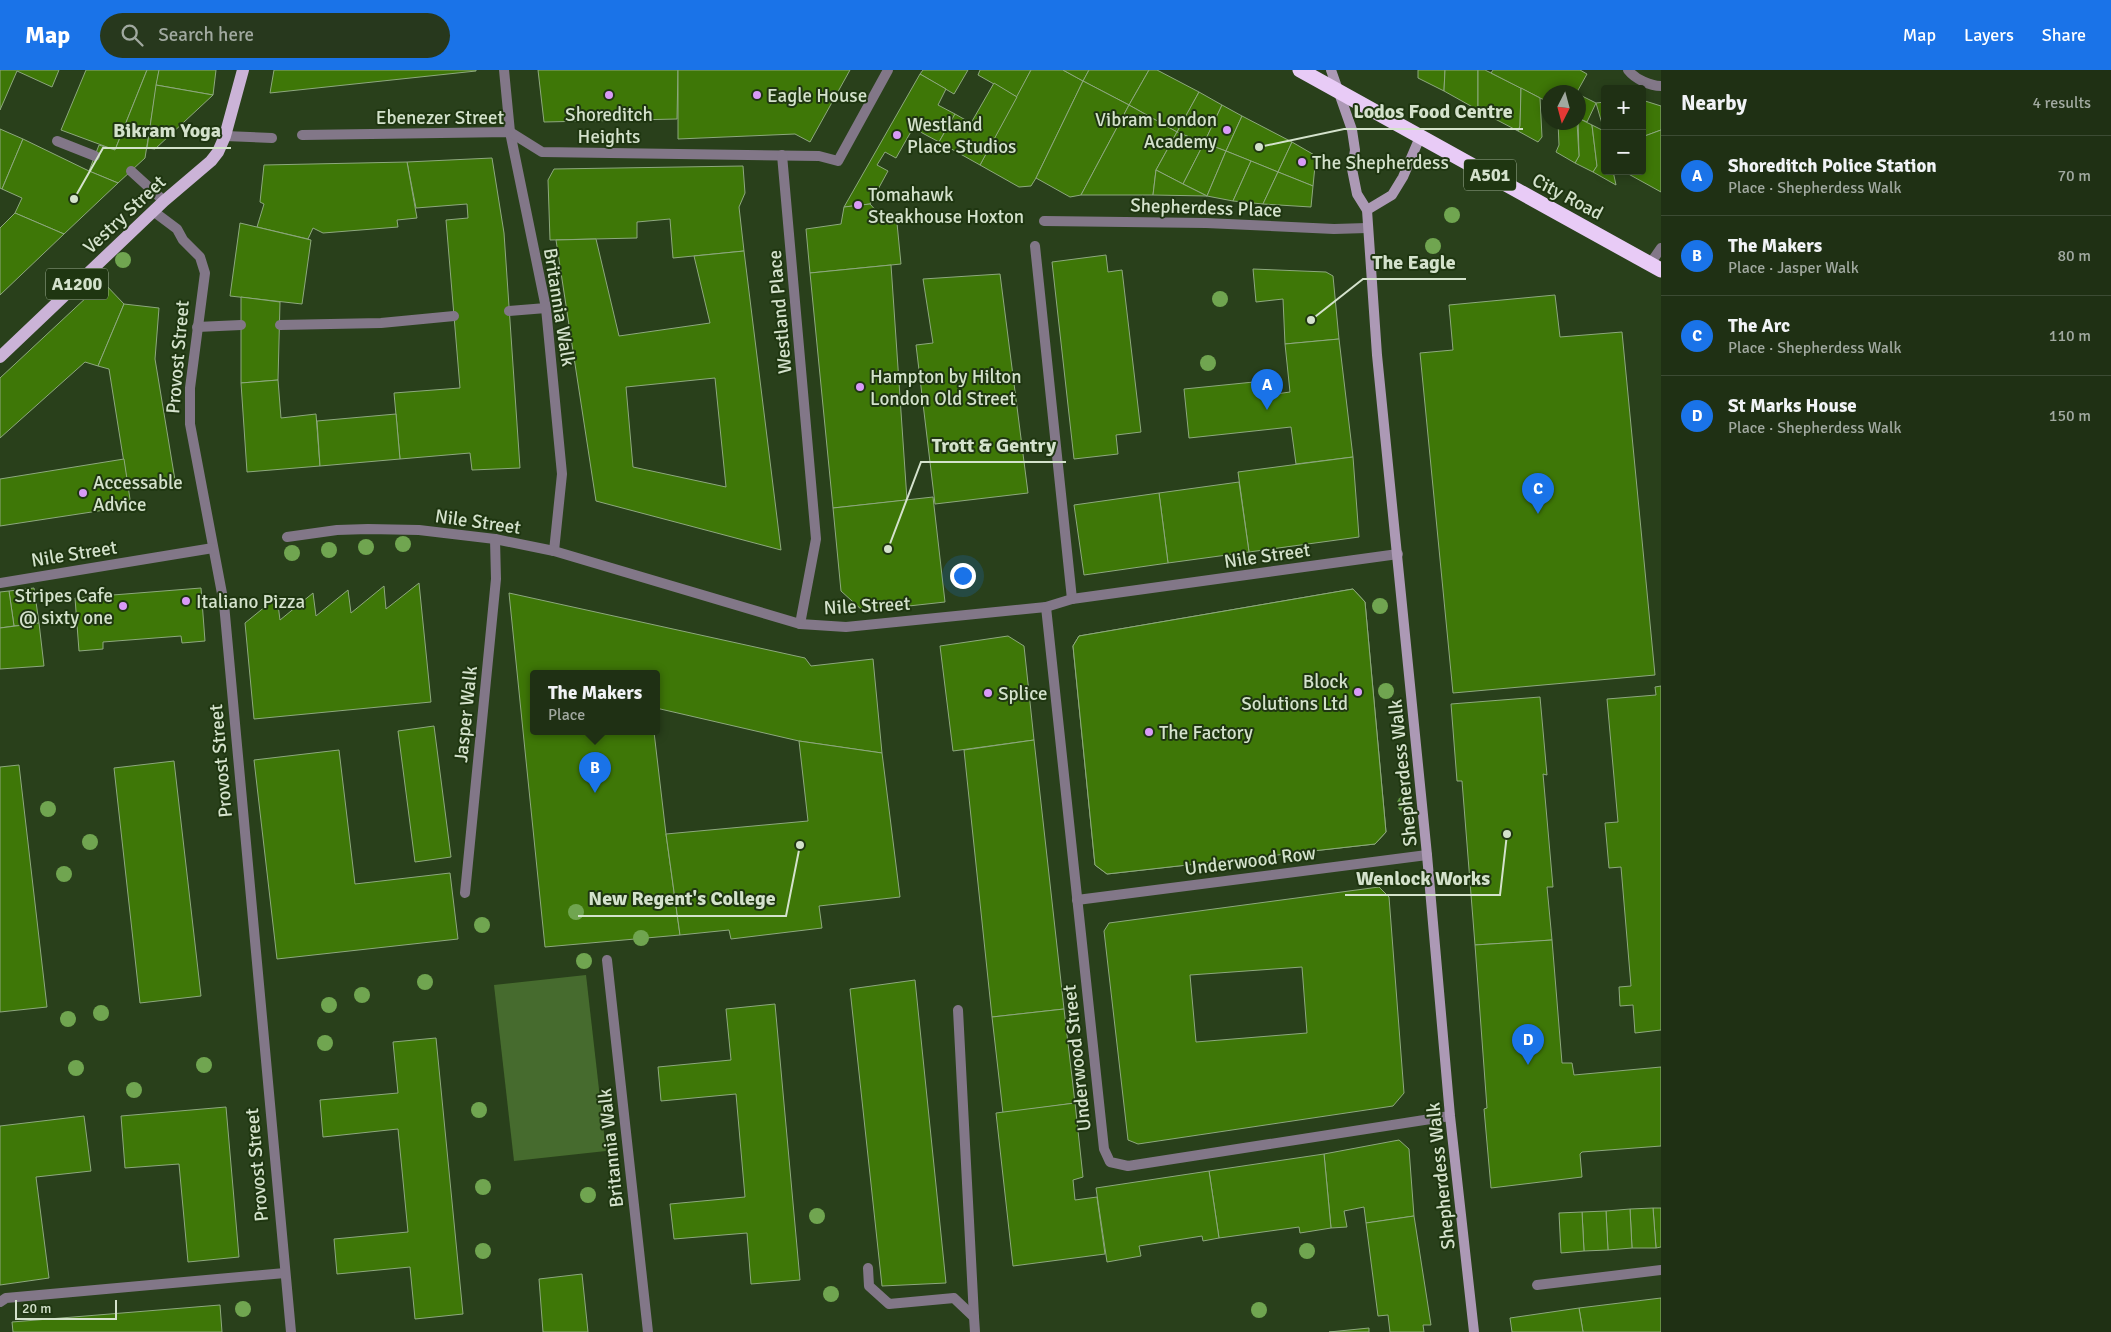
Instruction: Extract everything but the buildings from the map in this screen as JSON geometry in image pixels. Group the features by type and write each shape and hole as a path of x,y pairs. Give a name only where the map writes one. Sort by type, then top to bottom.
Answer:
{"highway":[{"name":"City Road","path":"1300,70 1340,94 1656,267"}],"main road":[{"name":"A1200","path":"225,136 243,70"},
{"name":"Shepherdess Walk","path":"1331,70 1352,130 1355,150 1352,169 1357,194 1367,210 1376,355 1398,554 1450,1116 1474,1332"},
{"name":"Vestry Street","path":"0,357 153,211 211,161 218,152 225,136"},
{"path":"1367,210 1392,195 1403,177 1420,137"}],"street":[{"name":"Britannia Walk","path":"504,70 510,132 546,308 562,474 554,551"},
{"path":"782,155 819,156 838,161 888,70"},
{"path":"1628,70 1633,76 1655,86 1661,86"},
{"name":"Ebenezer Street","path":"302,135 510,132 542,152 782,155"},
{"path":"225,136 272,138"},
{"path":"57,141 95,156"},
{"name":"Westland Place","path":"782,155 816,539 800,624"},
{"path":"131,171 164,201"},
{"name":"Provost Street","path":"153,211 177,229 183,240 200,257 205,273 190,388 190,424 224,604 291,1332"},
{"name":"Shepherdess Place","path":"1044,221 1206,223 1334,230 1367,228"},
{"path":"1034,246 1072,599"},
{"path":"1656,267 1661,248"},
{"path":"509,311 546,308"},
{"path":"280,324 381,322 454,316"},
{"path":"197,327 241,325"},
{"name":"Nile Street","path":"287,537 337,530 419,530 495,539 554,551 800,624 846,627 1046,607 1072,599 1398,554"},
{"name":"Jasper Walk","path":"465,893 496,579 495,539"},
{"name":"Nile Street","path":"0,583 213,548"},
{"name":"Underwood Street","path":"1046,607 1104,1149 1110,1162 1128,1166 1450,1116"},
{"name":"Underwood Row","path":"1077,900 1427,855"},
{"name":"Britannia Walk","path":"607,960 648,1332"},
{"path":"958,1010 975,1332"},
{"path":"868,1268 868,1286 888,1304 954,1298 974,1317"},
{"path":"1537,1285 1661,1270"},
{"path":"0,1302 6,1298 285,1273"}],"green space":[{"path":"586,975 606,1151 514,1161 494,985"}],"place":[{"name":"Shoreditch Heights","path":"609,95"},
{"name":"Eagle House","path":"757,95"},
{"name":"Vibram London Academy","path":"1227,130"},
{"name":"Westland Place Studios","path":"897,135"},
{"name":"Lodos Food Centre","path":"1259,147"},
{"name":"The Shepherdess","path":"1302,162"},
{"name":"Bikram Yoga","path":"74,199"},
{"name":"Tomahawk Steakhouse Hoxton","path":"858,205"},
{"name":"The Eagle","path":"1311,320"},
{"name":"Hampton by Hilton London Old Street","path":"860,387"},
{"name":"Shoreditch Police Station","path":"1267,410"},
{"name":"Accessable Advice","path":"83,493"},
{"name":"The Arc","path":"1538,514"},
{"name":"Trott & Gentry","path":"888,549"},
{"name":"Italiano Pizza","path":"186,601"},
{"name":"Stripes Cafe @ sixty one","path":"123,606"},
{"name":"Block Solutions Ltd","path":"1358,692"},
{"name":"Splice","path":"988,693"},
{"name":"The Factory","path":"1149,732"},
{"name":"The Makers","path":"595,793"},
{"name":"Wenlock Works","path":"1507,834"},
{"name":"New Regent's College","path":"800,845"},
{"name":"St Marks House","path":"1528,1065"}]}
